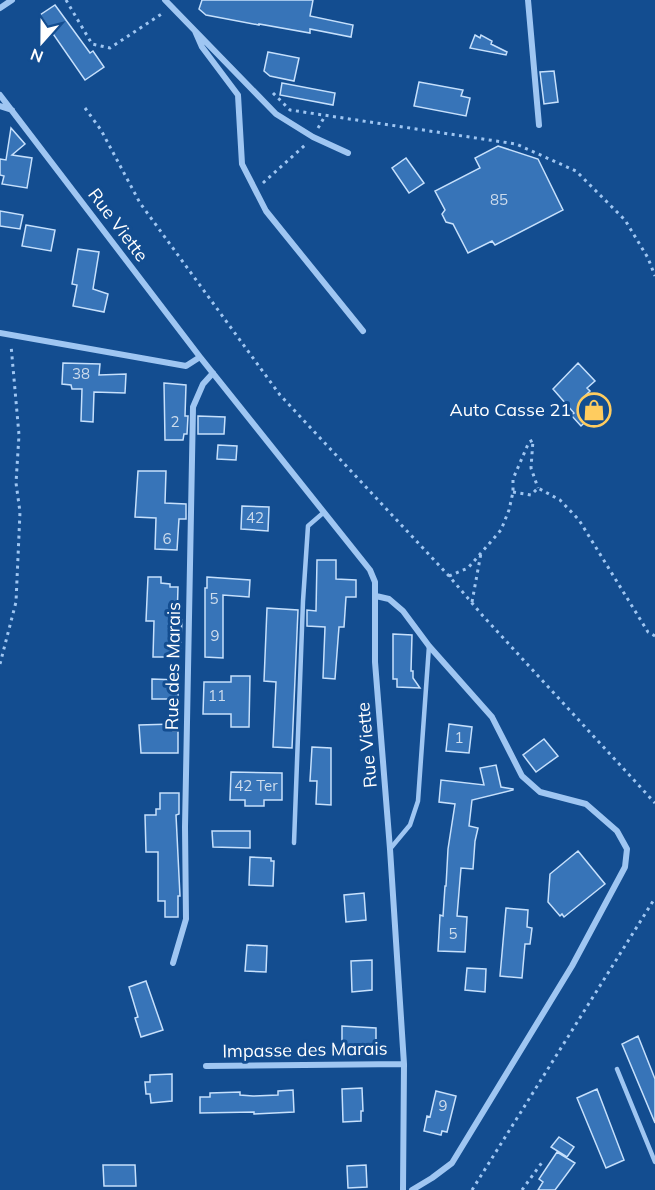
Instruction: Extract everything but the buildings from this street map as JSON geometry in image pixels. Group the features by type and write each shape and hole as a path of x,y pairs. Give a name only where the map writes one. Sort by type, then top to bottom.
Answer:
{"street":[{"path":"0,8 12,0"},
{"path":"165,0 276,114 313,137 348,153"},
{"path":"528,0 539,125"},
{"path":"195,31 202,47 238,95 242,164 266,211 363,331"},
{"name":"Rue Viette","path":"0,95 200,357 370,570 375,582 375,662 404,1064 402,1190"},
{"name":"Rue Viette","path":"0,106 12,111"},
{"path":"0,333 186,366 200,357"},
{"name":"Rue des Marais","path":"173,963 186,919 193,407 202,384 213,373"},
{"path":"376,596 389,599 403,611 429,645 492,717 522,776 540,792 586,804 616,831 627,849 625,867 572,966 452,1163 412,1190"},
{"name":"Impasse des Marais","path":"206,1066 404,1064"}],"lane":[{"path":"294,843 308,526 323,513"},
{"path":"390,849 410,825 418,801 429,645"},
{"path":"617,1068 655,1162"}],"path":[{"path":"66,0 92,44 110,48 171,6"},
{"path":"266,86 290,110 516,144 576,171 626,219 648,258 655,276"},
{"path":"85,108 101,129 140,203 280,395 449,576 655,803"},
{"path":"255,190 313,137 326,115"},
{"path":"0,664 16,602 20,512 16,483 19,435 10,335"},
{"path":"449,576 468,568 501,530 509,510 513,480 529,442 533,440 531,468 538,488 560,500 579,520 648,632 655,636"},
{"path":"513,492 531,495 538,488"},
{"path":"472,603 482,551"},
{"path":"472,1190 655,898"},
{"path":"522,1190 543,1161"}],"place":[{"name":"Auto Casse 21","path":"594,410"}]}
